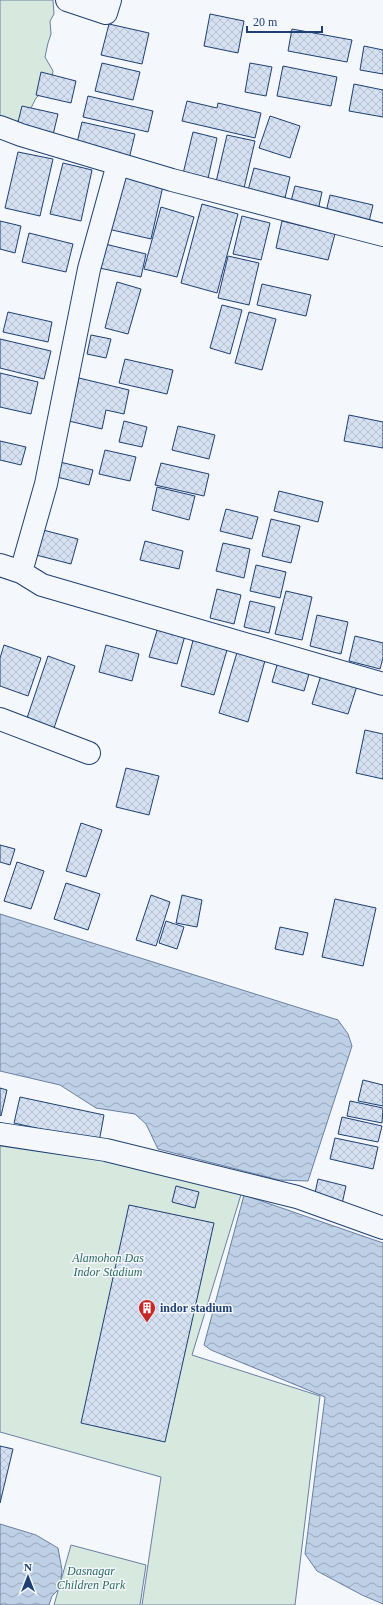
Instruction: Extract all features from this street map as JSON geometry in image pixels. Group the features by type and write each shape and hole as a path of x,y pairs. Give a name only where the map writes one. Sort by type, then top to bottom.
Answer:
{"street":[{"path":"67,0 106,13 110,0"},
{"path":"0,127 21,135 172,180 383,235"},
{"path":"21,572 46,484 89,269 118,164"},
{"path":"0,565 21,572 42,584 383,684"},
{"path":"0,719 89,753"},
{"path":"0,1134 106,1150 297,1197 383,1228"}],"green space":[{"path":"0,0 53,0 54,14 50,21 51,34 45,57 53,71 51,84 36,98 26,118 12,123 0,118"},
{"name":"Alamohon Das Indor Stadium","path":"0,1139 243,1188 192,1355 320,1396 295,1605 142,1605 161,1477 0,1432"},
{"name":"Dasnagar Children Park","path":"71,1545 146,1565 140,1605 54,1605"}],"water":[{"path":"0,914 338,1020 348,1034 352,1046 308,1181 279,1180 158,1149 146,1124 135,1114 96,1108 60,1085 0,1071"},
{"path":"244,1195 383,1243 383,1604 362,1595 317,1571 305,1554 325,1397 211,1350 204,1345"},
{"path":"0,1524 36,1535 58,1548 62,1570 60,1588 52,1596 49,1605 0,1605"}],"building":[{"path":"210,14 244,21 238,53 204,46"},
{"path":"109,24 149,33 142,64 101,55"},
{"path":"292,29 352,40 347,62 288,51"},
{"path":"364,46 383,50 383,74 360,70"},
{"path":"102,63 140,72 133,100 95,91"},
{"path":"250,63 272,67 266,96 245,92"},
{"path":"283,66 337,77 331,106 277,96"},
{"path":"41,72 76,81 71,103 36,95"},
{"path":"354,84 383,90 383,117 349,111"},
{"path":"88,96 153,111 148,132 83,117"},
{"path":"187,101 217,108 218,103 261,113 255,138 182,121"},
{"path":"22,106 58,114 53,135 17,126"},
{"path":"270,116 300,126 290,158 259,148"},
{"path":"82,122 135,134 129,159 76,147"},
{"path":"193,132 217,138 207,183 182,178"},
{"path":"227,135 255,141 244,188 216,182"},
{"path":"18,152 53,159 40,216 5,208"},
{"path":"63,163 92,170 81,221 50,214"},
{"path":"254,168 290,177 284,202 247,194"},
{"path":"121,176 163,186 151,239 108,229"},
{"path":"295,186 322,192 317,215 289,209"},
{"path":"330,195 373,205 368,226 325,216"},
{"path":"202,204 238,214 217,293 181,283"},
{"path":"161,207 194,217 177,277 144,269"},
{"path":"242,216 270,223 261,260 233,254"},
{"path":"0,221 21,226 15,253 0,249"},
{"path":"282,221 335,234 328,260 276,248"},
{"path":"29,233 73,244 66,272 22,262"},
{"path":"101,243 146,254 141,277 95,267"},
{"path":"228,256 259,263 249,305 218,298"},
{"path":"117,282 141,289 128,334 105,328"},
{"path":"262,284 311,295 306,316 257,305"},
{"path":"222,305 242,310 230,354 210,348"},
{"path":"8,312 52,322 48,342 3,332"},
{"path":"249,312 276,319 262,370 235,363"},
{"path":"91,335 111,339 106,358 87,354"},
{"path":"0,339 51,351 44,379 0,368"},
{"path":"125,359 173,370 167,394 119,383"},
{"path":"0,373 38,382 31,414 0,407"},
{"path":"79,378 129,390 124,414 106,410 102,429 69,421"},
{"path":"349,415 383,422 383,448 344,441"},
{"path":"124,421 147,427 142,447 119,442"},
{"path":"178,426 215,435 209,459 172,450"},
{"path":"0,441 26,447 21,465 0,460"},
{"path":"105,450 136,457 130,481 99,474"},
{"path":"60,462 93,470 89,485 57,477"},
{"path":"161,463 209,474 204,496 155,485"},
{"path":"157,487 195,496 189,520 152,510"},
{"path":"279,491 323,502 318,522 274,511"},
{"path":"226,509 258,517 252,539 220,531"},
{"path":"271,519 300,526 291,563 262,556"},
{"path":"43,530 78,539 71,564 36,555"},
{"path":"145,541 183,551 179,569 140,560"},
{"path":"223,543 250,549 244,578 216,571"},
{"path":"256,565 286,572 280,598 250,591"},
{"path":"217,589 241,595 234,624 210,618"},
{"path":"286,591 312,597 302,640 275,634"},
{"path":"250,601 275,607 269,633 244,627"},
{"path":"317,615 348,622 341,654 310,646"},
{"path":"159,624 186,632 177,664 149,657"},
{"path":"195,633 229,643 214,695 181,686"},
{"path":"355,636 383,643 383,658 380,669 349,661"},
{"path":"4,645 41,658 28,696 0,686 0,658"},
{"path":"106,645 139,654 132,681 99,672"},
{"path":"238,649 266,657 248,722 219,713"},
{"path":"280,655 312,664 304,691 272,682"},
{"path":"48,656 75,666 54,728 27,718"},
{"path":"322,672 358,683 348,714 312,704"},
{"path":"365,730 383,734 383,779 356,773"},
{"path":"126,768 159,776 149,815 116,807"},
{"path":"81,823 102,830 86,877 66,871"},
{"path":"0,845 15,849 10,865 0,862"},
{"path":"17,862 44,871 31,909 4,901"},
{"path":"66,883 100,894 88,930 54,919"},
{"path":"151,895 170,902 156,946 136,940"},
{"path":"182,895 202,900 197,927 176,923"},
{"path":"335,899 376,908 363,966 322,957"},
{"path":"166,921 184,927 177,949 159,943"},
{"path":"280,927 308,933 303,955 275,949"},
{"path":"363,1080 383,1085 383,1106 358,1101"},
{"path":"0,1088 7,1090 1,1116 0,1115"},
{"path":"20,1097 104,1115 99,1142 14,1123"},
{"path":"350,1101 383,1108 382,1123 347,1116"},
{"path":"342,1117 382,1126 378,1142 338,1134"},
{"path":"335,1138 378,1147 373,1169 330,1159"},
{"path":"318,1179 346,1186 342,1204 314,1198"},
{"path":"176,1186 199,1192 195,1208 172,1202"},
{"name":"indor stadium","path":"129,1205 214,1223 165,1442 81,1423"},
{"path":"0,1446 13,1449 0,1503"}],"place":[{"name":"indor stadium","path":"147,1323"}]}
